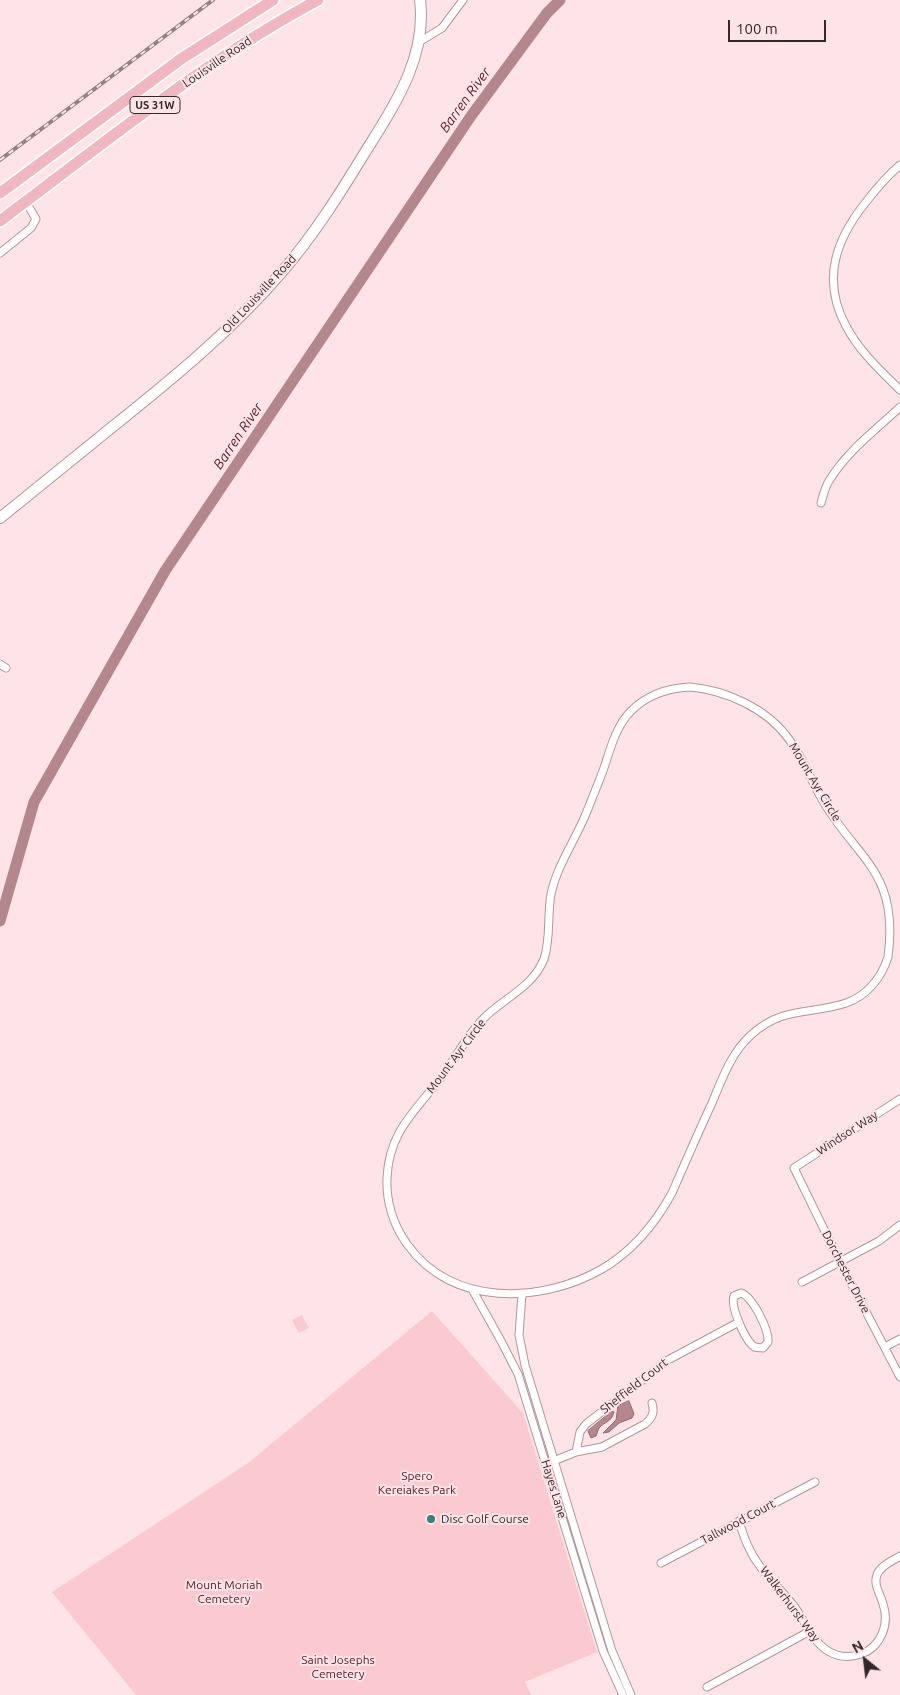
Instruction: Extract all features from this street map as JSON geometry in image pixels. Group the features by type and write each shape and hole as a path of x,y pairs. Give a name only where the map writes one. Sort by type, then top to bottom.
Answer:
{"main road":[{"name":"Louisville Road","path":"0,193 181,59 273,0"},
{"name":"Louisville Road","path":"0,221 200,72 252,38 318,0"}],"street":[{"name":"Old Louisville Road","path":"0,518 204,351 248,310 300,250 379,131 405,84 415,59 419,42 422,19 420,0"},
{"path":"419,42 442,28 463,0"},
{"path":"900,165 874,192 847,229 835,259 833,280 836,303 845,325 874,364 900,390"},
{"path":"0,253 31,228 36,218 26,202"},
{"path":"821,503 828,482 842,463 858,445 900,407"},
{"name":"Mount Ayr Circle","path":"690,687 714,691 766,716 787,736 795,747 828,808 883,874 892,894 894,904 892,937 888,959 877,980 860,996 839,1005 780,1016 760,1028 742,1044 725,1072 672,1193 651,1226 631,1248 609,1265 586,1277 553,1288 522,1294 502,1294 472,1289 445,1279 428,1267 411,1250 400,1234 392,1213 387,1186 388,1168 395,1140 405,1120 443,1075 476,1027 493,1010 531,980 538,970 547,946 549,908 554,885 562,862 589,807 623,721 637,705 655,694 666,690 690,687"},
{"name":"Windsor Way","path":"794,1168 900,1099"},
{"name":"Dorchester Drive","path":"794,1168 900,1377"},
{"path":"802,1282 879,1240 900,1225"},
{"name":"Hayes Lane","path":"472,1289 514,1366 604,1651 623,1695"},
{"path":"741,1293 751,1300 766,1330 769,1340 766,1346 761,1348 752,1345 740,1322 732,1302 734,1296 741,1293"},
{"name":"Hayes Lane","path":"522,1294 519,1326 522,1357 613,1655 631,1695"},
{"name":"Sheffield Court","path":"576,1452 580,1432 588,1422 674,1356 740,1322"},
{"path":"884,1347 900,1339"},
{"path":"546,1464 576,1452 602,1447 645,1424 651,1419 653,1414 652,1403"},
{"name":"Tallwood Court","path":"661,1563 815,1482"},
{"name":"Walkerhurst Way","path":"739,1521 750,1551 794,1607 818,1642 827,1650 839,1656 854,1656 872,1649 881,1637 885,1623 885,1610 876,1584 877,1575 884,1566 900,1556"},
{"path":"707,1687 810,1631"}],"green space":[{"name":"Spero Kereiakes Park","path":"432,1311 523,1413 597,1652 525,1682 531,1695 136,1695 52,1592 248,1463"},
{"path":"302,1315 309,1328 299,1333 292,1320"}],"shaded area":[{"path":"629,1401 634,1414 632,1418 619,1423 609,1432 603,1433 616,1420 618,1406"},
{"path":"612,1411 614,1412 610,1420 599,1428 596,1436 591,1438 588,1431"}],"waterway":[{"name":"Barren River","path":"0,921 34,802 165,571 471,116 547,13 560,0"}],"railway":[{"path":"0,160 213,0"}],"place":[{"name":"Disc Golf Course","path":"431,1519"}],"park label":[{"name":"Mount Moriah Cemetery","path":"224,1592"},
{"name":"Saint Josephs Cemetery","path":"338,1667"}]}
